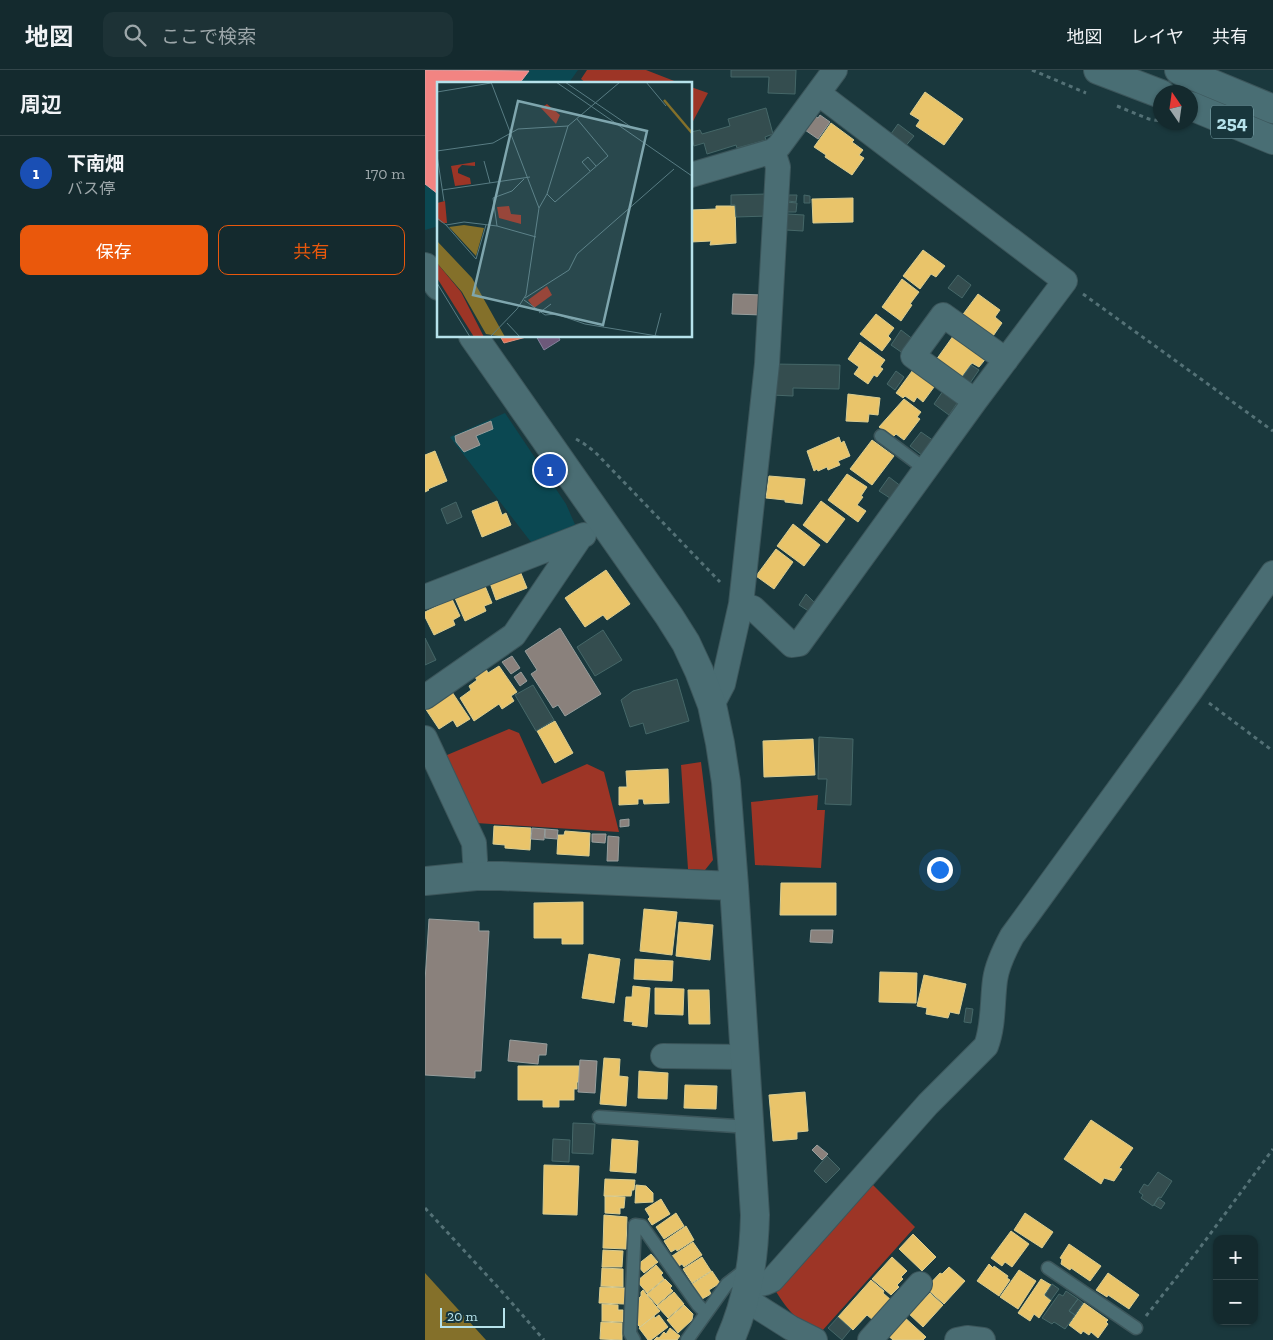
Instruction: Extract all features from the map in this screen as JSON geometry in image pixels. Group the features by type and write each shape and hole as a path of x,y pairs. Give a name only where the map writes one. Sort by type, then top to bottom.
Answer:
{"highway":[{"path":"1098,70 1153,91"},
{"name":"254","path":"1179,70 1273,110"},
{"name":"254","path":"1198,109 1273,140"}],"street":[{"path":"693,174 773,151 779,146 835,70"},
{"path":"741,604 753,608 792,645 799,644 925,469 1065,281 818,93"},
{"path":"712,705 723,684 741,604 767,364 778,167 773,151"},
{"path":"975,401 913,356 943,315 1006,360"},
{"path":"474,338 593,531 669,616 686,644 712,705 726,782 755,1215 748,1283 738,1322 730,1340"},
{"path":"425,597 593,531"},
{"path":"425,697 514,635 593,531"},
{"path":"748,1283 765,1283 772,1280 915,1119 985,1046 990,1035 995,977 1012,936 1191,690 1273,573"},
{"path":"425,738 474,843 475,876"},
{"path":"425,881 475,876 734,886"},
{"path":"663,1056 745,1057"},
{"path":"748,1283 791,1328 815,1340"},
{"path":"870,1340 921,1284"},
{"path":"957,1340 967,1338 983,1340"}],"lane":[{"path":"881,436 925,469"},
{"path":"599,1117 750,1127"},
{"path":"634,1340 630,1333 635,1225 642,1226 698,1305 706,1312"},
{"path":"1048,1268 1136,1328"},
{"path":"687,1340 727,1284 748,1283"}],"path":[{"path":"1065,281 1273,431"},
{"path":"570,437 583,443 595,452 741,604"},
{"path":"1191,690 1273,751"},
{"path":"1136,1328 1199,1249 1273,1149"},
{"path":"425,1208 544,1340"}],"shaded area":[{"path":"425,70 578,70 569,82 437,82 437,227 425,230"},
{"path":"587,70 646,70 677,82 585,82 581,79"},
{"path":"693,88 708,93 693,121"},
{"path":"505,413 566,504 577,529 534,546 450,437"},
{"path":"509,729 519,733 542,784 587,764 604,772 619,832 476,823 445,761 447,755"},
{"path":"701,762 713,860 705,870 688,869 681,765"},
{"path":"818,795 817,810 825,810 821,868 755,865 751,802"},
{"path":"869,1181 915,1227 822,1331 806,1324 794,1315 775,1290"},
{"path":"425,1273 486,1340 425,1340"}],"building: 住宅":[{"path":"925,92 963,119 944,145 916,126 920,120 910,114"},
{"path":"831,123 854,140 852,142 863,150 859,155 864,158 852,175 825,157 826,155 814,147"},
{"path":"853,198 853,222 813,223 812,199"},
{"path":"716,206 735,206 736,243 710,245 711,241 693,242 693,210 716,209"},
{"path":"923,250 945,266 936,277 931,274 920,289 903,276"},
{"path":"902,279 919,292 901,321 882,307"},
{"path":"978,294 1000,310 995,317 1002,323 991,339 961,317"},
{"path":"876,314 894,328 888,336 891,339 882,351 860,334"},
{"path":"956,332 988,356 979,367 972,363 961,378 936,360"},
{"path":"860,342 885,360 880,367 883,369 877,377 874,375 868,384 854,374 859,367 848,359"},
{"path":"915,367 937,383 923,402 917,397 914,402 896,393"},
{"path":"848,394 880,398 878,415 869,414 868,422 846,421"},
{"path":"904,399 921,412 917,417 920,419 904,440 896,434 893,437 879,427"},
{"path":"839,437 841,443 844,441 850,456 838,461 840,465 828,470 827,467 814,471 807,451"},
{"path":"872,440 894,456 872,485 850,469"},
{"path":"435,451 447,481 425,492 425,455"},
{"path":"847,474 867,487 857,505 866,511 858,522 828,500"},
{"path":"769,476 805,479 802,504 766,498"},
{"path":"497,501 502,515 506,513 511,525 482,537 472,511"},
{"path":"821,501 845,519 827,543 803,525"},
{"path":"793,524 820,545 804,566 777,546"},
{"path":"776,549 793,562 774,589 756,576"},
{"path":"606,570 630,604 607,620 603,615 585,627 565,598"},
{"path":"520,571 527,588 496,600 490,583"},
{"path":"485,586 492,603 484,606 486,611 465,621 455,598"},
{"path":"452,599 460,616 453,620 455,625 434,635 425,617 425,612"},
{"path":"499,666 517,692 511,696 514,701 502,709 499,704 474,721 460,698 471,690 469,686 477,680 475,677 486,669 488,673"},
{"path":"450,689 470,719 457,727 453,720 439,729 425,708"},
{"path":"555,721 573,753 555,763 537,731"},
{"path":"813,739 815,775 764,777 763,741"},
{"path":"668,769 669,803 644,804 643,799 638,799 638,804 619,805 619,787 627,787 626,771"},
{"path":"494,826 531,828 530,850 505,848 505,845 493,844"},
{"path":"565,831 590,833 589,856 557,854 558,835 564,835"},
{"path":"781,883 836,883 836,915 780,915"},
{"path":"583,902 583,944 562,944 562,938 534,938 534,903"},
{"path":"644,909 677,912 672,955 640,951"},
{"path":"679,922 713,925 710,960 676,956"},
{"path":"589,954 620,959 614,1003 582,998"},
{"path":"635,959 673,961 672,981 634,979"},
{"path":"880,972 917,973 916,1003 879,1002"},
{"path":"924,975 966,984 959,1014 950,1012 948,1018 926,1014 927,1008 917,1006"},
{"path":"633,986 650,988 647,1027 632,1025 633,1022 624,1021 626,997 632,997"},
{"path":"655,988 684,989 683,1015 655,1014"},
{"path":"688,990 709,990 710,1024 689,1024"},
{"path":"604,1058 620,1059 619,1076 628,1077 626,1106 600,1104"},
{"path":"518,1066 579,1066 579,1082 577,1082 577,1089 574,1089 574,1100 559,1100 559,1107 543,1107 543,1100 518,1100"},
{"path":"639,1071 668,1073 667,1099 638,1098"},
{"path":"685,1085 717,1086 716,1109 684,1108"},
{"path":"805,1092 808,1131 797,1132 797,1139 773,1141 769,1095"},
{"path":"1091,1120 1133,1148 1119,1168 1122,1169 1114,1181 1104,1178 1101,1184 1064,1159"},
{"path":"612,1139 638,1141 636,1173 610,1171"},
{"path":"544,1165 579,1166 577,1215 543,1214"},
{"path":"605,1179 635,1180 631,1196 604,1196"},
{"path":"636,1185 646,1186 653,1193 653,1202 635,1203"},
{"path":"605,1196 625,1197 624,1208 620,1208 620,1214 605,1213"},
{"path":"661,1199 670,1214 652,1225 645,1209"},
{"path":"676,1213 684,1226 664,1239 656,1227"},
{"path":"1025,1213 1053,1232 1042,1248 1014,1230"},
{"path":"604,1215 627,1217 626,1249 603,1248"},
{"path":"686,1226 694,1240 677,1251 676,1249 671,1252 664,1241"},
{"path":"1011,1231 1029,1244 1012,1267 1005,1262 1002,1266 991,1258"},
{"path":"913,1234 936,1257 922,1271 899,1249"},
{"path":"693,1242 702,1255 684,1267 682,1264 679,1266 672,1256"},
{"path":"1069,1244 1101,1266 1090,1281 1071,1268 1070,1270 1061,1264 1062,1259 1060,1258"},
{"path":"603,1250 623,1251 622,1267 602,1267"},
{"path":"651,1254 658,1262 644,1273 637,1265"},
{"path":"702,1257 711,1271 692,1283 683,1269"},
{"path":"892,1257 907,1271 897,1285 899,1287 891,1295 872,1279"},
{"path":"989,1264 1008,1276 1007,1278 1010,1280 999,1296 977,1281"},
{"path":"656,1265 663,1273 661,1275 664,1279 647,1293 637,1281"},
{"path":"949,1267 965,1281 944,1304 926,1288 940,1273 942,1274"},
{"path":"602,1268 623,1269 623,1287 601,1286"},
{"path":"1019,1270 1036,1281 1018,1309 1000,1297"},
{"path":"712,1271 720,1283 709,1290 711,1294 702,1299 692,1284"},
{"path":"1108,1273 1139,1295 1129,1309 1108,1295 1107,1297 1096,1290"},
{"path":"665,1279 672,1286 670,1288 673,1291 657,1305 647,1294"},
{"path":"1041,1279 1051,1285 1044,1295 1051,1300 1039,1318 1034,1314 1030,1321 1018,1313"},
{"path":"871,1280 891,1300 873,1320 867,1315 853,1330 838,1317"},
{"path":"600,1287 625,1288 624,1304 599,1303"},
{"path":"643,1290 660,1311 640,1327 637,1324 638,1301"},
{"path":"674,1292 684,1304 668,1318 657,1306"},
{"path":"930,1293 943,1305 923,1327 908,1313 921,1296 924,1299"},
{"path":"1084,1303 1108,1320 1106,1322 1108,1324 1098,1338 1091,1332 1089,1335 1083,1331 1081,1334 1069,1325"},
{"path":"602,1304 618,1305 618,1310 623,1310 623,1322 602,1321"},
{"path":"684,1305 693,1314 692,1320 678,1333 667,1320"},
{"path":"659,1315 668,1327 651,1340 648,1340 639,1328 654,1316 655,1318"},
{"path":"902,1315 926,1337 923,1340 893,1340 885,1333"},
{"path":"601,1322 622,1323 622,1340 600,1339"},
{"path":"670,1328 680,1336 677,1340 654,1340 657,1337 659,1338 664,1332 666,1334"}],"building: 商業":[{"path":"501,338 523,338 504,343"}],"building: 業務":[{"path":"537,338 559,338 560,340 544,350"}],"building: 医療":[{"path":"425,70 529,71 521,82 437,82 437,193 425,184"}],"building: 工業":[{"path":"820,115 830,122 818,139 805,130 815,116 818,118"},
{"path":"733,294 763,295 762,315 732,314"},
{"path":"491,421 493,429 476,436 480,445 464,452 456,442 455,436"},
{"path":"560,628 601,694 565,716 558,705 553,708 531,674 537,670 525,651"},
{"path":"512,656 520,668 511,674 502,662"},
{"path":"521,672 527,681 520,686 514,677"},
{"path":"629,819 629,826 620,827 620,820"},
{"path":"532,828 545,829 544,840 531,839"},
{"path":"545,829 558,830 557,839 545,838"},
{"path":"592,834 606,834 605,843 592,842"},
{"path":"608,836 619,837 618,861 607,861"},
{"path":"429,919 479,922 479,931 489,931 481,1071 475,1071 475,1078 425,1075 425,981"},
{"path":"811,930 833,930 832,943 810,942"},
{"path":"510,1040 547,1044 546,1055 539,1055 538,1064 508,1061"},
{"path":"580,1060 597,1061 595,1093 578,1092"},
{"path":"817,1145 828,1154 822,1160 812,1150"}],"building: その他":[{"path":"731,70 796,70 795,94 768,93 769,77 731,77"},
{"path":"766,108 773,134 765,137 766,140 737,148 736,145 707,154 704,143 694,146 693,132 700,130 702,134 730,126 728,119"},
{"path":"898,124 914,136 903,149 888,138"},
{"path":"767,194 768,216 736,217 735,205 731,205 731,195"},
{"path":"789,195 797,195 796,202 788,201"},
{"path":"804,195 810,196 810,203 804,203"},
{"path":"786,202 797,203 796,212 785,212"},
{"path":"787,214 804,215 803,231 786,230"},
{"path":"958,275 971,285 962,298 948,288"},
{"path":"901,330 914,340 904,354 891,345"},
{"path":"773,364 840,365 839,389 793,388 793,396 772,395"},
{"path":"971,365 979,370 968,386 960,380"},
{"path":"896,371 904,377 895,390 887,384"},
{"path":"945,388 960,399 949,415 934,404"},
{"path":"921,432 934,441 923,456 910,446"},
{"path":"889,477 902,487 893,500 879,491"},
{"path":"456,502 462,517 447,524 441,509"},
{"path":"806,594 815,603 810,612 799,605"},
{"path":"603,630 622,660 595,676 577,647"},
{"path":"425,638 436,660 425,665"},
{"path":"677,679 689,721 646,734 643,723 630,727 621,700 633,691"},
{"path":"533,685 554,720 536,731 515,695"},
{"path":"819,737 853,739 851,805 825,804 827,779 818,779"},
{"path":"966,1008 973,1009 971,1023 964,1022"},
{"path":"573,1123 595,1124 593,1154 572,1153"},
{"path":"553,1139 570,1140 569,1162 552,1161"},
{"path":"827,1156 840,1169 826,1183 814,1171"},
{"path":"1158,1172 1172,1181 1161,1198 1159,1197 1153,1206 1141,1198 1143,1195 1139,1192 1144,1184 1148,1186"},
{"path":"1158,1198 1165,1203 1161,1209 1154,1205"},
{"path":"1052,1284 1059,1289 1051,1300 1045,1295"},
{"path":"1066,1291 1078,1299 1069,1311 1075,1315 1065,1329 1054,1322 1052,1324 1042,1318 1059,1294 1063,1296"},
{"path":"1078,1299 1083,1303 1075,1315 1069,1311"},
{"path":"838,1317 851,1329 842,1340 828,1328"}],"place":[{"name":"下南畑","path":"550,470"}]}
